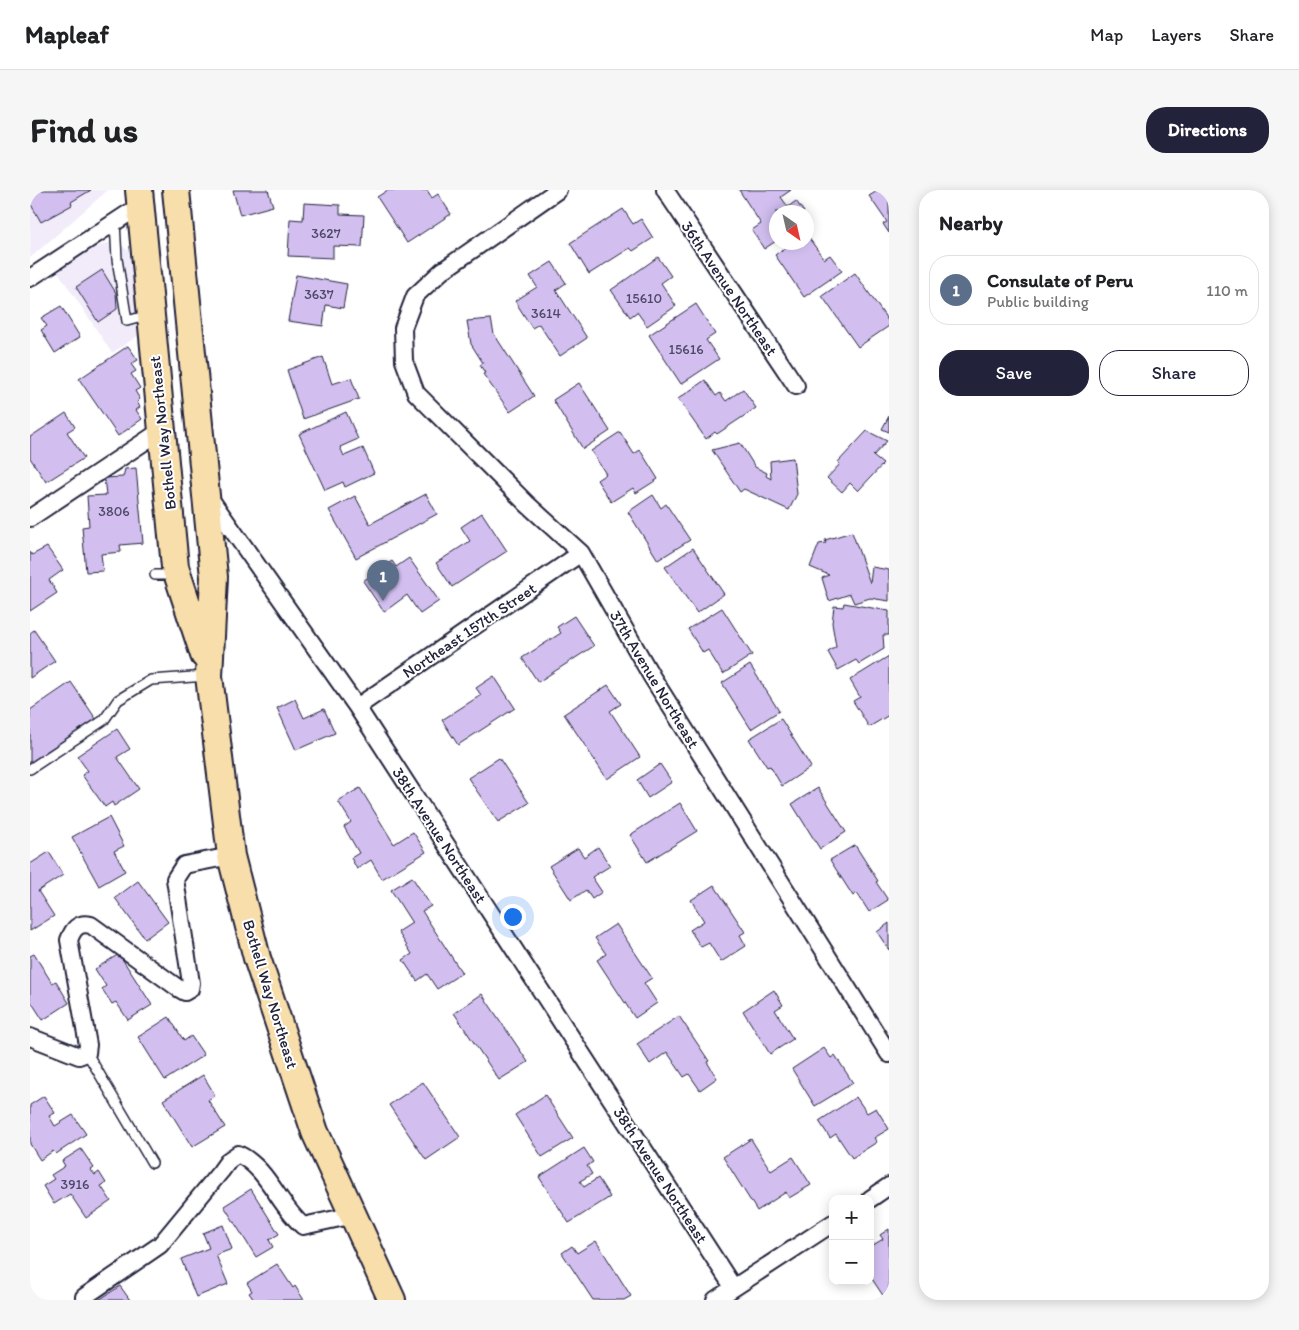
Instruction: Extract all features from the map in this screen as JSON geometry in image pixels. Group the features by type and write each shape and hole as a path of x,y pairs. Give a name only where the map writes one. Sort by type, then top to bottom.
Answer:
{"main road":[{"name":"Bothell Way Northeast","path":"176,190 214,577 209,673 231,856 257,958 315,1132 392,1300"},
{"name":"Bothell Way Northeast","path":"140,198 175,567 167,575 209,673"},
{"path":"140,198 165,250 182,461 194,484 204,490"}],"street":[{"name":"37th Avenue Northeast","path":"558,190 442,271 415,296 403,328 404,361 416,393 527,504 581,553 652,677 889,1054"},
{"name":"36th Avenue Northeast","path":"665,190 796,386"},
{"path":"30,278 115,222 140,198"},
{"path":"30,518 162,430"},
{"name":"38th Avenue Northeast","path":"204,490 357,706 733,1287"},
{"name":"Northeast 157th Street","path":"357,706 581,553"},
{"path":"30,1037 79,1056 87,1053 88,1045 69,940 76,926 84,923 90,925 185,992 190,989 192,982 175,879 184,865 231,856"},
{"path":"84,1297 160,1245 229,1160 238,1154 250,1160 267,1178 293,1218 303,1226 354,1215"},
{"path":"874,1196 889,1186"},
{"path":"715,1300 829,1225"}],"lane":[{"path":"115,222 117,258 127,321 150,315"},
{"path":"30,769 104,720 118,700 151,680 209,673"},
{"path":"87,1053 152,1163"}],"shaded area":[{"path":"30,190 108,190 30,258"},
{"path":"107,243 122,246 136,256 144,332 112,353 58,272 89,250"}],"building":[{"path":"36,190 91,190 71,202 72,205 41,222 30,203 30,193"},
{"path":"233,190 268,190 273,206 240,215"},
{"path":"388,190 427,190 432,198 438,194 451,214 407,243 377,197"},
{"path":"739,190 791,190 781,197 787,205 769,205 769,246 764,249 752,230 761,224"},
{"path":"879,190 889,190 889,233 883,224 887,222 869,196"},
{"path":"796,201 799,205 791,205"},
{"path":"304,203 340,205 340,214 364,215 362,247 333,246 333,258 288,256 290,219 303,220"},
{"path":"623,209 633,224 641,219 653,238 633,251 630,248 589,274 570,243"},
{"path":"814,245 824,259 830,255 842,271 804,297 775,255 782,250 814,250"},
{"path":"658,257 671,276 661,283 676,306 647,326 637,312 630,317 611,290"},
{"path":"552,262 566,283 556,290 587,338 560,356 539,324 532,328 515,301 537,287 530,276"},
{"path":"102,270 116,293 117,309 98,322 76,287"},
{"path":"855,273 889,322 889,326 858,347 822,296"},
{"path":"296,275 347,284 343,308 326,305 323,326 288,321"},
{"path":"696,304 715,334 706,340 719,359 681,384 649,335"},
{"path":"61,306 80,337 55,353 41,330 47,326 41,318"},
{"path":"491,319 494,334 534,396 510,412 483,374 485,373 480,365 483,363 471,344 467,321"},
{"path":"128,346 138,360 131,364 136,371 131,374 140,388 135,391 140,399 137,402 140,407 136,410 142,419 118,436 79,379"},
{"path":"323,357 332,384 351,378 359,399 303,419 287,370"},
{"path":"705,380 716,396 720,393 726,401 743,389 756,408 717,434 715,432 706,439 678,399"},
{"path":"579,383 610,431 583,449 553,400"},
{"path":"346,412 358,439 340,447 344,456 363,448 374,473 345,487 343,482 325,490 299,434"},
{"path":"66,413 75,427 67,432 84,458 46,482 30,458 30,437"},
{"path":"889,416 889,432 882,429"},
{"path":"867,431 887,441 873,456 883,464 858,491 850,483 842,492 827,478 840,464 838,462"},
{"path":"620,432 634,454 640,450 658,479 636,493 633,488 611,502 597,480 606,474 591,451"},
{"path":"740,443 755,467 767,473 766,476 771,479 770,461 793,458 797,494 789,510 744,489 740,492 712,450"},
{"path":"136,468 143,543 120,545 121,552 101,554 103,571 86,572 82,527 89,526 87,496 106,495 104,478 123,477 125,469"},
{"path":"426,494 437,514 356,558 329,510 355,496 370,524"},
{"path":"653,495 661,508 666,504 690,540 658,560 628,512"},
{"path":"482,513 507,551 452,587 436,563 470,541 461,527"},
{"path":"852,532 870,583 872,567 889,570 889,601 870,598 854,603 850,594 829,601 822,578 829,575 810,567 819,544 826,543 825,540"},
{"path":"47,547 63,570 49,580 57,593 30,611 30,552 32,555"},
{"path":"693,548 724,594 697,613 665,567"},
{"path":"409,558 439,601 420,614 407,595 384,612 363,581 392,561 396,567"},
{"path":"844,603 889,611 889,635 883,635 884,649 859,664 856,660 838,670 828,652 836,647 832,623 834,606 843,607"},
{"path":"722,608 752,655 723,674 708,650 703,653 688,629"},
{"path":"574,616 594,646 538,682 522,658 561,633 557,627"},
{"path":"34,630 55,661 30,678 30,633"},
{"path":"889,656 889,715 869,727 853,701 860,697 850,680"},
{"path":"750,665 779,711 751,729 722,683"},
{"path":"494,676 515,708 458,745 442,720 481,695 476,688"},
{"path":"71,682 96,719 30,763 30,710"},
{"path":"608,685 621,704 610,711 640,757 607,779 564,714"},
{"path":"295,699 304,718 324,709 335,733 296,750 277,708"},
{"path":"781,719 811,767 782,786 770,766 767,767 749,739"},
{"path":"117,729 130,749 117,757 139,789 114,806 112,802 105,807 82,775 88,771 77,756"},
{"path":"499,758 529,803 498,822 468,778"},
{"path":"660,764 672,782 648,798 637,780"},
{"path":"360,788 394,844 413,832 426,852 382,879 371,860 357,869 351,858 359,853 344,827 351,822 338,801"},
{"path":"818,788 846,832 820,849 792,804"},
{"path":"680,803 697,831 647,862 630,835"},
{"path":"109,817 124,846 114,851 125,871 99,886 72,837"},
{"path":"855,845 888,900 869,912 857,893 853,896 830,860"},
{"path":"598,847 610,866 592,877 602,892 592,899 586,890 571,900 549,866 578,848 584,857"},
{"path":"49,852 63,875 38,891 54,916 30,931 30,864"},
{"path":"412,877 431,906 422,911 462,973 437,989 427,974 417,981 403,960 412,954 398,932 412,923 391,890"},
{"path":"138,881 168,922 145,939 115,898"},
{"path":"714,885 745,932 740,935 746,946 721,962 709,943 701,947 690,930 704,921 691,900"},
{"path":"889,923 889,950 877,932"},
{"path":"616,924 652,978 644,983 657,1003 635,1018 597,960 606,954 595,938"},
{"path":"34,954 52,983 56,981 69,1003 43,1020 30,1000 30,956"},
{"path":"119,954 152,1005 128,1020 116,1002 112,1004 102,989 106,986 95,969"},
{"path":"774,990 783,1005 775,1010 793,1039 770,1054 743,1011"},
{"path":"482,994 528,1062 499,1080 454,1013"},
{"path":"679,1016 709,1061 707,1062 717,1078 700,1090 689,1074 684,1077 667,1052 650,1064 637,1044"},
{"path":"169,1017 184,1041 191,1036 204,1055 165,1080 138,1037"},
{"path":"824,1048 831,1058 835,1055 853,1083 815,1106 792,1069"},
{"path":"203,1075 215,1095 208,1100 225,1127 192,1147 163,1100"},
{"path":"423,1082 460,1137 426,1160 389,1105"},
{"path":"545,1095 573,1138 542,1157 515,1115"},
{"path":"44,1096 55,1113 49,1116 55,1126 73,1115 86,1134 56,1154 53,1151 40,1160 30,1144 30,1105"},
{"path":"856,1097 867,1113 876,1108 889,1129 874,1138 877,1142 852,1158 836,1134 830,1138 819,1121"},
{"path":"751,1139 771,1171 793,1157 811,1185 789,1198 786,1192 757,1211 723,1157"},
{"path":"584,1148 593,1162 587,1166 592,1174 580,1181 584,1187 598,1178 610,1197 569,1223 539,1177"},
{"path":"81,1149 94,1168 91,1170 95,1175 99,1172 106,1183 101,1186 111,1201 86,1218 70,1194 54,1204 43,1186 54,1179 51,1175 65,1166 62,1161"},
{"path":"251,1189 279,1234 269,1240 273,1247 256,1257 224,1206"},
{"path":"223,1225 232,1249 216,1255 228,1284 196,1297 181,1259 209,1248 203,1233"},
{"path":"889,1229 889,1300 886,1300 874,1282 874,1245 883,1239 880,1235"},
{"path":"596,1241 631,1296 624,1300 593,1300 562,1253 572,1246 577,1253"},
{"path":"277,1264 293,1288 295,1286 304,1300 254,1300 249,1293 252,1291 247,1283"},
{"path":"120,1286 130,1300 99,1300"}],"place":[{"name":"Consulate of Peru","path":"383,601"}]}
